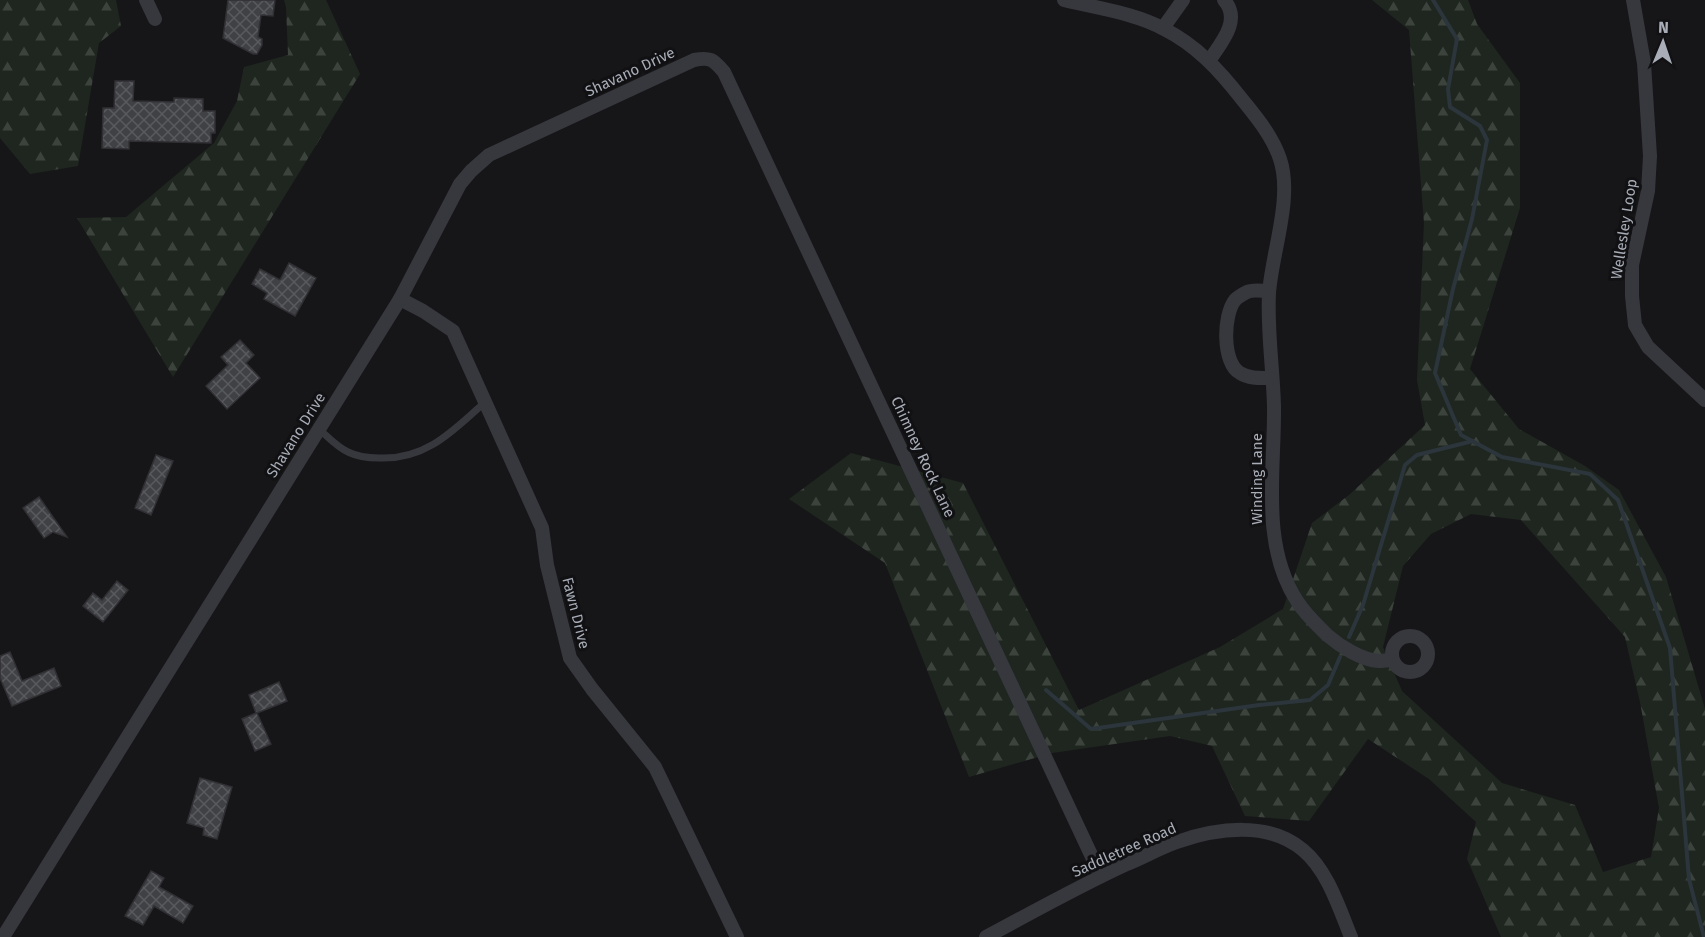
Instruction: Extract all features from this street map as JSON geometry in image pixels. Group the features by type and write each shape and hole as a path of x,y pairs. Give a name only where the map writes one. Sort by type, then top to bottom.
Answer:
{"street":[{"path":"146,0 155,19"},
{"name":"Winding Lane","path":"1064,0 1139,19 1163,28 1189,44 1222,74 1270,136 1280,160 1284,181 1269,291 1268,321 1274,404 1272,518 1278,555 1291,591 1311,620 1335,641 1364,658 1379,661 1392,660"},
{"path":"1163,28 1183,0"},
{"path":"1209,61 1230,30 1231,14 1224,0"},
{"name":"Wellesley Loop","path":"1633,0 1644,63 1650,156 1648,191 1632,265 1635,325 1648,347 1705,400"},
{"name":"Shavano Drive","path":"3,937 400,299 460,184 489,155 694,60 707,58"},
{"name":"Chimney Rock Lane","path":"707,58 716,62 724,72 1101,876"},
{"path":"1269,291 1248,291 1235,300 1228,314 1226,336 1228,356 1238,372 1253,378 1272,378"},
{"name":"Fawn Drive","path":"400,299 453,331 542,528 547,565 570,658 655,767 737,937"},
{"name":"Saddletree Road","path":"986,937 1101,876 1176,842 1205,834 1264,831 1284,838 1304,850 1319,867 1332,891 1351,937"}],"lane":[{"path":"319,429 348,452 366,458 388,459 428,449 451,433 485,402"}],"green space":[{"path":"0,0 116,0 121,26 99,43 78,166 30,174 0,138"},
{"path":"284,0 326,0 360,74 173,377 77,218 126,217 214,143 237,101 244,67 288,55"},
{"path":"1372,0 1468,0 1477,24 1520,83 1520,208 1470,369 1519,429 1585,466 1619,490 1666,577 1705,709 1705,937 1501,937 1467,859 1476,822 1429,779 1368,739 1309,821 1245,816 1212,746 1170,736 1052,753 969,777 885,563 789,499 851,453 963,483 1079,710 1220,647 1283,609 1312,523 1349,495 1425,425 1417,380 1424,223 1409,30","holes":["1471,514 1521,520 1625,637 1640,702 1659,808 1651,857 1603,872 1575,805 1502,783 1402,691 1383,647 1403,566 1431,534"]}],"building":[{"path":"228,0 275,0 273,16 261,15 258,37 262,39 262,45 257,54 223,38"},
{"path":"115,81 134,81 133,101 174,102 174,98 203,99 203,111 215,111 215,133 211,133 211,143 129,141 129,149 102,148 103,108 114,108"},
{"path":"289,263 316,278 295,316 264,299 267,293 252,284 260,269 280,280"},
{"path":"240,340 254,355 246,363 260,378 227,409 206,386 228,365 221,357"},
{"path":"156,455 173,461 151,515 135,508"},
{"path":"39,497 67,537 53,532 44,538 23,508"},
{"path":"117,581 128,590 103,622 83,606 93,593 102,600"},
{"path":"10,652 22,681 54,668 61,686 12,706 0,678 0,656"},
{"path":"279,682 287,701 257,713 271,744 255,751 242,719 256,713 249,695"},
{"path":"200,778 232,787 217,839 203,835 204,828 187,823"},
{"path":"151,871 164,878 159,887 193,906 183,923 154,906 143,925 125,916"}],"waterway":[{"path":"1433,0 1457,39 1448,89 1450,107 1480,126 1487,140 1472,219 1453,289 1435,373 1461,435 1502,457 1590,474 1618,500 1670,648 1689,879 1704,937"},
{"path":"1349,637 1363,605 1405,465 1417,455 1473,441"},
{"path":"1046,690 1091,729 1310,700 1328,685 1340,657"}]}
